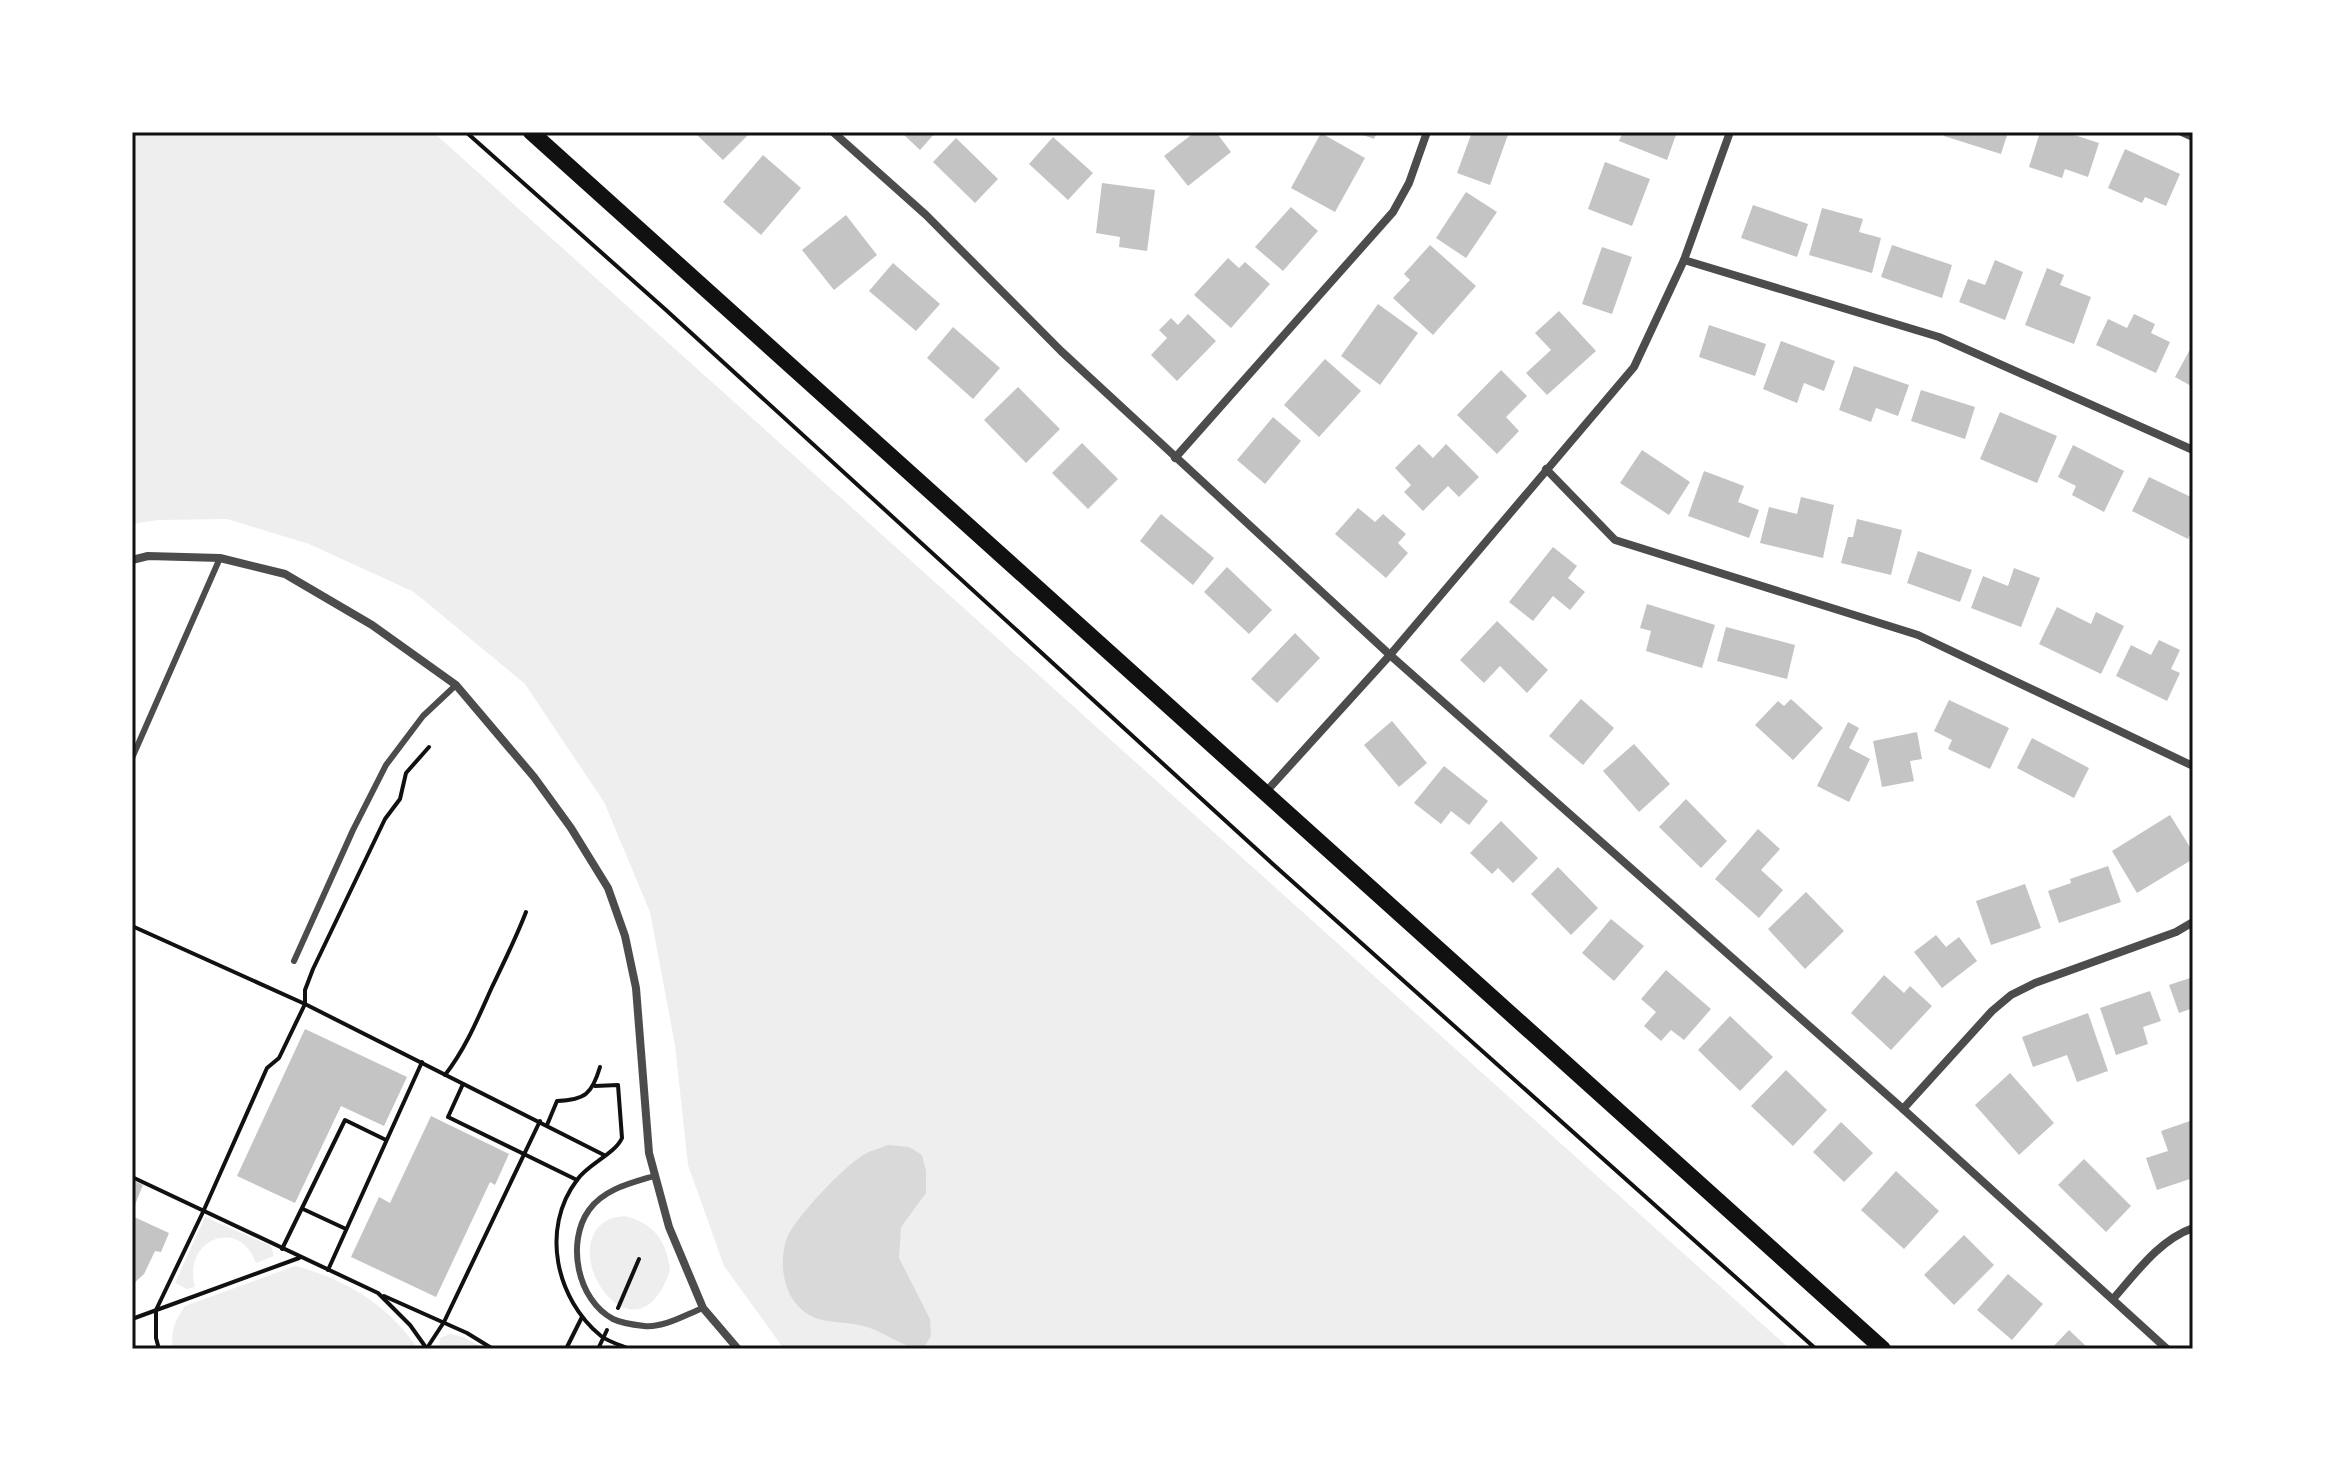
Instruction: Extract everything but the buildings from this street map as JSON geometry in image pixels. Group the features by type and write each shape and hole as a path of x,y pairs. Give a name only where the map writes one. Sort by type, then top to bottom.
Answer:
{"main road":[{"path":"531,132 1883,1349"}],"street":[{"path":"833,132 926,215 1061,351 1390,655 1903,1109 2167,1349"},
{"path":"1175,458 1393,212 1409,183 1427,132"},
{"path":"1264,794 1390,655 1634,367 1684,260 1730,132"},
{"path":"2182,132 2193,137"},
{"path":"1684,260 1939,337 2193,450"},
{"path":"1546,469 1615,540 1918,635 2193,766"},
{"path":"132,560 148,556 220,558 285,574 372,625 456,685 534,777 571,828 608,888 625,936 636,988 649,1153 654,1176 669,1227 703,1308 738,1349"},
{"path":"1903,1109 1992,1011 2011,995 2035,983 2176,932 2193,922"},
{"path":"2113,1299 2158,1249 2183,1231 2193,1228"}],"lane":[{"path":"132,758 220,558"},
{"path":"294,961 386,765 423,716 456,685"},
{"path":"654,1176 615,1189 590,1209 575,1240 578,1268 590,1298 613,1319 645,1326 667,1323 703,1308"}],"path":[{"path":"466,132 1287,876 1816,1349"},
{"path":"159,1349 156,1310 267,1068 279,1058 305,1004 305,990 313,969 367,854 385,819 400,799 406,773 429,747"},
{"path":"445,1075 459,1057 483,1013 526,912"},
{"path":"132,926 305,1004 604,1155"},
{"path":"328,1270 422,1062"},
{"path":"547,1125 557,1101 583,1097 595,1086 600,1067"},
{"path":"463,1084 448,1117 577,1180"},
{"path":"282,1249 345,1120 387,1140"},
{"path":"378,1293 410,1325 427,1348 444,1322 540,1121"},
{"path":"132,1177 299,1258 444,1322 493,1349"},
{"path":"303,1209 346,1229"},
{"path":"132,1319 299,1258"},
{"path":"598,1349 639,1259"},
{"path":"566,1349 582,1317"}],"shaded area":[{"path":"132,132 433,132 1790,1349 784,1349 724,1266 688,1165 675,1045 650,912 604,802 525,684 414,592 309,544 227,519 158,520 132,524"},
{"path":"888,1145 909,1147 922,1155 926,1171 926,1193 901,1227 899,1258 930,1319 931,1336 923,1349 908,1346 867,1327 823,1320 806,1313 793,1300 784,1274 787,1238 810,1205 857,1159"},
{"path":"624,1216 643,1223 657,1234 666,1250 670,1270 656,1298 639,1309 622,1307 606,1295 595,1276 590,1256 593,1236 606,1221"},
{"path":"205,1217 271,1246 274,1256 256,1263 238,1240 226,1237 215,1239 204,1246 197,1256 193,1270 195,1287 187,1289 175,1283"},
{"path":"295,1266 332,1278 364,1296 393,1319 418,1349 173,1349 174,1326 185,1306"},
{"path":"450,1334 485,1349 439,1349 440,1338"}]}
